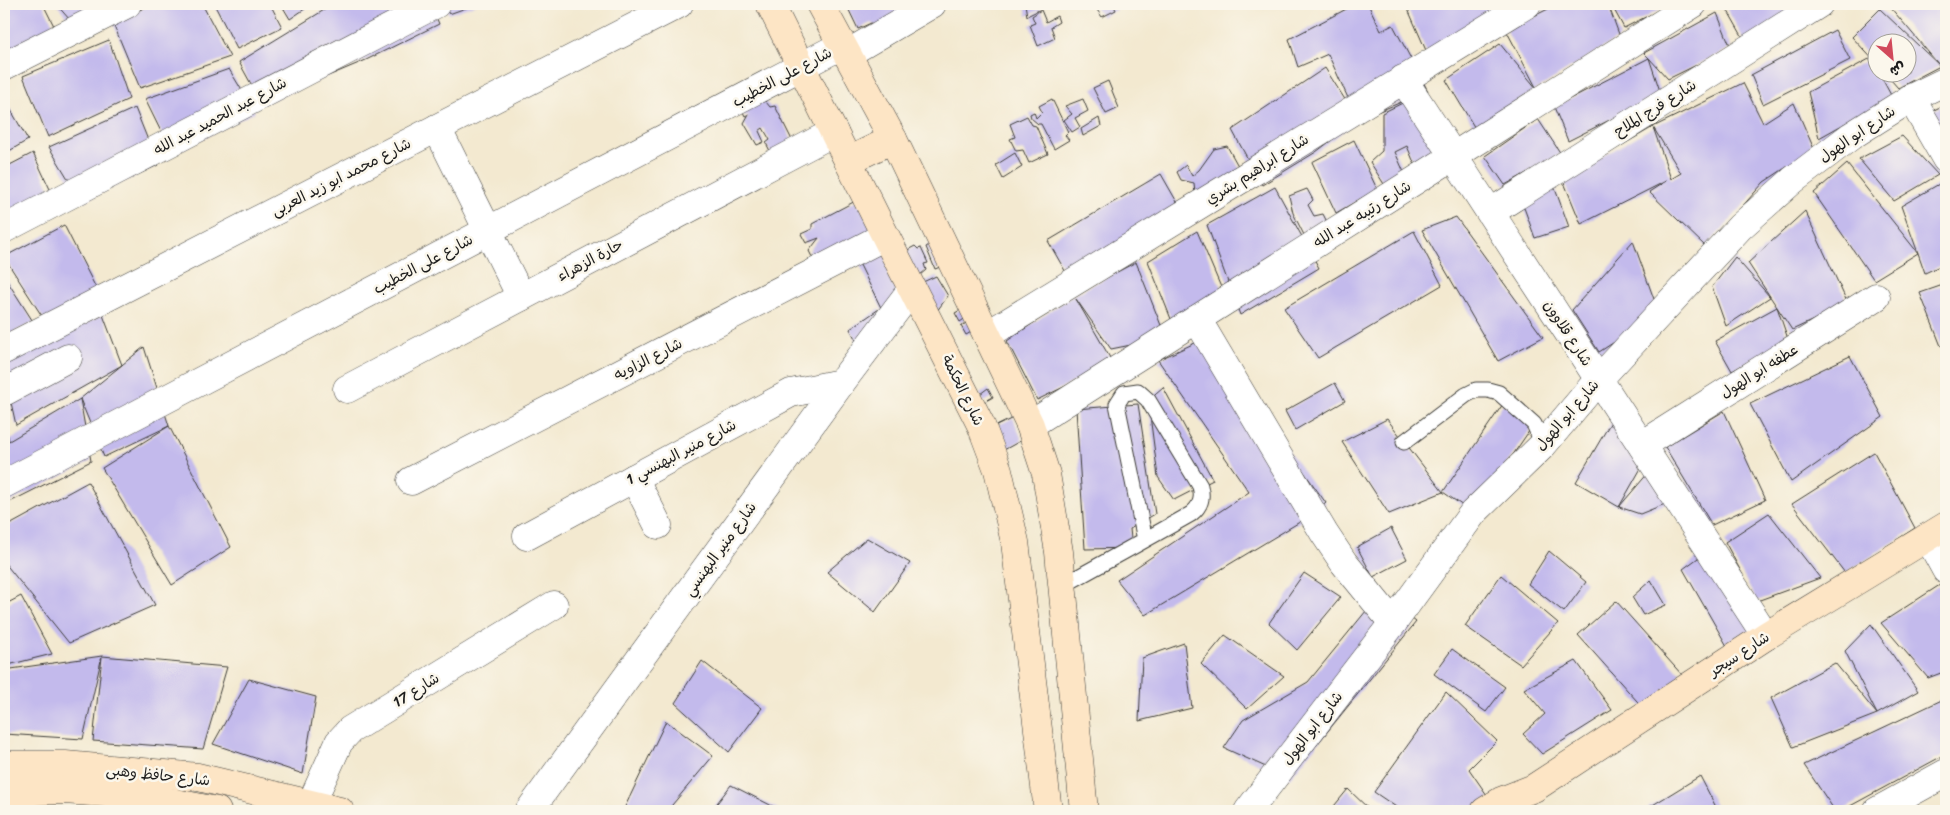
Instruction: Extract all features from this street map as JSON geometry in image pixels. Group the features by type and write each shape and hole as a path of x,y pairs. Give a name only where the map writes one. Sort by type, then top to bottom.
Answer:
{"street":[{"path":"4,66 127,4"},
{"name":"شارع عبد الحميد عبد الله","path":"4,229 436,4"},
{"name":"شارع محمد ابو زيد العربى","path":"4,350 679,4"},
{"name":"شارع الحكمة","path":"770,4 981,425 998,470 1015,542 1048,811"},
{"path":"820,4 893,139 1030,425 1046,474 1059,552 1084,811"},
{"name":"شارع على الخطيب","path":"4,484 802,67 845,50 932,4"},
{"name":"شارع ابراهيم بشري","path":"988,335 1527,4"},
{"name":"شارع رتيبه عبد الله","path":"1030,425 1693,4"},
{"name":"شارع فرج الملاح","path":"1491,212 1819,4"},
{"name":"شارع قلاوون","path":"1404,79 1766,636"},
{"name":"شارع ابو الهول","path":"1248,811 1393,623 1474,513 1543,445 1598,380 1740,227 1793,180 1851,136 1911,98 1946,81"},
{"path":"1911,98 1946,160"},
{"path":"437,128 521,297"},
{"name":"حارة الزهراء","path":"347,389 834,132"},
{"path":"848,161 893,139"},
{"name":"شارع الزاويه","path":"411,482 885,236"},
{"name":"شارع منير البهنسي","path":"529,811 840,383 912,289"},
{"name":"عطفه ابو الهول","path":"1642,445 1876,297"},
{"path":"1197,318 1324,533 1344,563 1393,623"},
{"path":"4,392 68,358"},
{"name":"شارع منير البهنسي 1","path":"527,536 791,393 840,383"},
{"path":"634,478 658,525"},
{"path":"1937,531 1946,570"},
{"name":"شارع سيجر","path":"1485,811 1501,801 1534,788 1766,636 1937,531"},
{"name":"شارع 17","path":"312,804 339,742 350,730 554,605"},
{"name":"شارع حافظ وهبى","path":"4,765 65,765 198,777 340,811"},
{"path":"1877,811 1946,773"},
{"name":"شارع سيجر","path":"1520,811 1534,788"},
{"name":"شارع حافظ وهبى","path":"4,792 64,790 134,795 217,811"}],"lane":[{"path":"1404,442 1466,394 1476,390 1488,390 1499,393 1534,424 1543,445"},
{"path":"1062,586 1145,540 1191,514 1198,508 1202,494 1200,486 1148,400 1138,391 1124,393 1117,404 1145,540"}],"building":[{"path":"4,4 43,4 56,30 6,51 4,46"},
{"path":"56,4 102,4 70,20"},
{"path":"152,4 202,4 230,57 140,88 113,23"},
{"path":"214,4 270,4 282,27 237,49"},
{"path":"281,4 312,4 290,19"},
{"path":"334,4 431,4 439,24 366,60 262,104 239,62"},
{"path":"443,4 477,4 449,14"},
{"path":"846,4 921,4 880,28 871,23 858,29"},
{"path":"1025,4 1039,4 1041,9 1027,16"},
{"path":"1093,4 1113,4 1116,10 1102,17"},
{"path":"1356,4 1368,4 1381,31 1393,25 1428,91 1358,120 1328,54 1298,67 1289,39"},
{"path":"1413,4 1512,4 1428,55 1407,7"},
{"path":"1558,4 1608,4 1620,37 1537,89 1506,30"},
{"path":"1611,4 1671,4 1624,28"},
{"path":"1724,4 1805,4 1745,41"},
{"path":"1896,4 1946,4 1946,62 1940,66 1918,40 1918,32 1911,32 1890,7"},
{"path":"1880,9 1904,32 1868,32 1868,54 1852,37"},
{"path":"1041,10 1046,22 1057,16 1059,22 1051,27 1055,38 1038,46 1030,25 1035,23 1032,16"},
{"path":"1717,13 1731,48 1668,79 1644,53"},
{"path":"1835,30 1850,60 1763,104 1751,75"},
{"path":"109,40 129,99 48,137 23,76"},
{"path":"1500,44 1537,89 1476,130 1446,80"},
{"path":"1918,45 1940,66 1918,78"},
{"path":"1649,58 1661,94 1568,141 1554,107"},
{"path":"1868,60 1868,82 1884,82 1892,97 1819,138 1808,92"},
{"path":"1325,68 1358,120 1316,152 1262,185 1232,130"},
{"path":"229,69 255,112 172,154 145,99"},
{"path":"1108,81 1119,108 1106,114 1093,88"},
{"path":"1893,82 1909,82 1898,88"},
{"path":"1743,83 1763,123 1794,103 1814,149 1764,182 1706,247 1649,192 1666,181 1581,224 1563,180 1653,127","holes":["1653,127 1681,173 1671,179"]},
{"path":"762,97 770,107 775,106 793,142 776,163 766,143 770,140 763,128 759,131 764,142 757,145 744,123 749,114 745,116 743,112"},
{"path":"1415,97 1446,155 1418,172 1407,146 1395,152 1407,179 1389,192 1370,162 1382,151 1382,113"},
{"path":"4,98 28,140 4,154"},
{"path":"1052,99 1068,132 1065,135 1069,140 1054,149 1041,124 1038,124 1031,118 1030,114 1034,112 1036,118 1042,112 1039,106"},
{"path":"1083,99 1088,111 1075,118 1080,127 1072,132 1064,120 1072,114 1065,106"},
{"path":"1946,104 1946,137 1932,111"},
{"path":"135,108 158,165 82,202 49,147"},
{"path":"1027,116 1032,125 1036,126 1048,154 1029,163 1023,150 1016,151 1010,139 1015,137 1010,124"},
{"path":"1099,118 1101,126 1083,136 1081,129"},
{"path":"1538,119 1561,154 1505,185 1485,156"},
{"path":"1902,136 1938,175 1894,201 1859,159"},
{"path":"1354,140 1377,189 1336,213 1312,162"},
{"path":"1227,146 1242,173 1195,195 1194,183 1181,180 1177,172 1186,165 1192,176 1199,170 1214,149"},
{"path":"33,153 56,202 4,220 4,168"},
{"path":"1015,153 1022,167 1003,179 996,165"},
{"path":"1847,164 1918,253 1874,280 1814,193"},
{"path":"1161,174 1189,223 1072,283 1048,241"},
{"path":"1946,180 1946,263 1925,273 1901,206"},
{"path":"1554,186 1569,227 1535,238 1519,194"},
{"path":"1275,187 1319,268 1240,315 1207,225"},
{"path":"1307,189 1313,200 1308,205 1314,216 1323,214 1330,228 1305,237 1293,213 1289,196"},
{"path":"863,197 882,229 813,259 809,251 819,238 806,243 801,234 812,229 812,224"},
{"path":"1805,211 1848,304 1792,330 1748,263"},
{"path":"1456,217 1543,337 1498,361 1422,230"},
{"path":"64,225 97,290 49,327 4,257"},
{"path":"1197,231 1223,292 1171,319 1148,261"},
{"path":"1414,231 1442,285 1318,358 1284,308"},
{"path":"936,241 948,264 935,269 926,247"},
{"path":"1633,241 1659,313 1599,352 1572,310"},
{"path":"889,244 912,289 888,322 858,261"},
{"path":"915,246 918,249 921,248 928,263 924,264 926,270 920,275 923,282 936,276 948,296 931,319 898,255"},
{"path":"1735,257 1770,297 1726,326 1712,287"},
{"path":"1136,262 1166,338 1111,349 1076,299 1113,363 1037,400 1007,341 1074,295"},
{"path":"4,276 34,323 4,336"},
{"path":"1946,284 1946,344 1941,346 1920,293"},
{"path":"1777,307 1788,339 1732,371 1715,341"},
{"path":"879,309 882,318 863,353 850,329"},
{"path":"962,309 967,317 960,322 955,313"},
{"path":"103,315 122,365 16,425 4,371 4,363"},
{"path":"970,321 975,330 966,335 961,326"},
{"path":"1208,337 1326,503 1313,514 1145,615 1117,580 1249,492 1158,360"},
{"path":"144,347 169,426 104,457 80,399"},
{"path":"1850,356 1883,417 1791,482 1750,404"},
{"path":"1335,383 1345,401 1295,430 1285,411"},
{"path":"1163,387 1213,480 1174,500 1158,477 1148,400"},
{"path":"988,388 993,397 984,402 980,394"},
{"path":"80,399 91,461 4,505 4,420 9,441"},
{"path":"1138,404 1155,514 1130,529 1132,548 1085,549 1076,409"},
{"path":"1503,404 1534,424 1473,513 1443,492"},
{"path":"1724,411 1765,500 1712,525 1665,447"},
{"path":"1013,418 1022,440 993,456 984,432"},
{"path":"1387,419 1443,492 1389,514 1342,442"},
{"path":"1612,420 1644,463 1619,507 1576,482"},
{"path":"169,426 231,547 172,585 102,468"},
{"path":"1874,452 1915,528 1845,573 1792,504"},
{"path":"1655,465 1670,502 1640,514 1619,507"},
{"path":"88,482 155,605 69,643 4,562 4,528"},
{"path":"1769,513 1820,578 1757,601 1725,542"},
{"path":"1391,528 1407,559 1373,577 1357,547"},
{"path":"867,538 910,563 875,612 827,572"},
{"path":"1709,550 1760,628 1727,646 1683,569"},
{"path":"1549,551 1586,582 1564,612 1528,584"},
{"path":"1304,573 1341,597 1297,650 1269,623"},
{"path":"1501,575 1558,623 1521,665 1465,626"},
{"path":"1651,580 1666,605 1643,615 1632,597"},
{"path":"1946,581 1946,671 1928,678 1881,623"},
{"path":"1380,594 1416,622 1290,778 1224,748 1243,720 1308,682"},
{"path":"21,596 52,654 4,666 4,605"},
{"path":"1616,601 1683,676 1645,710 1578,635"},
{"path":"1871,624 1918,691 1877,714 1845,651"},
{"path":"1225,635 1284,676 1247,709 1201,664"},
{"path":"1184,643 1192,708 1139,721 1142,658"},
{"path":"1452,649 1505,687 1486,712 1434,674"},
{"path":"102,656 83,739 4,734 4,670"},
{"path":"102,656 227,667 203,749 93,741"},
{"path":"702,661 762,708 729,752 675,703"},
{"path":"1576,661 1612,710 1542,754 1523,734 1545,714 1524,689"},
{"path":"1835,663 1877,714 1793,747 1771,698"},
{"path":"249,679 316,697 303,774 213,744"},
{"path":"1446,692 1497,741 1469,769 1498,811 1402,811 1374,792"},
{"path":"1946,698 1946,754 1841,811 1835,811 1804,765"},
{"path":"666,721 713,756 667,811 623,811"},
{"path":"1700,776 1718,811 1643,811"},
{"path":"731,785 782,811 711,811"},
{"path":"1348,789 1371,811 1330,811"}]}
